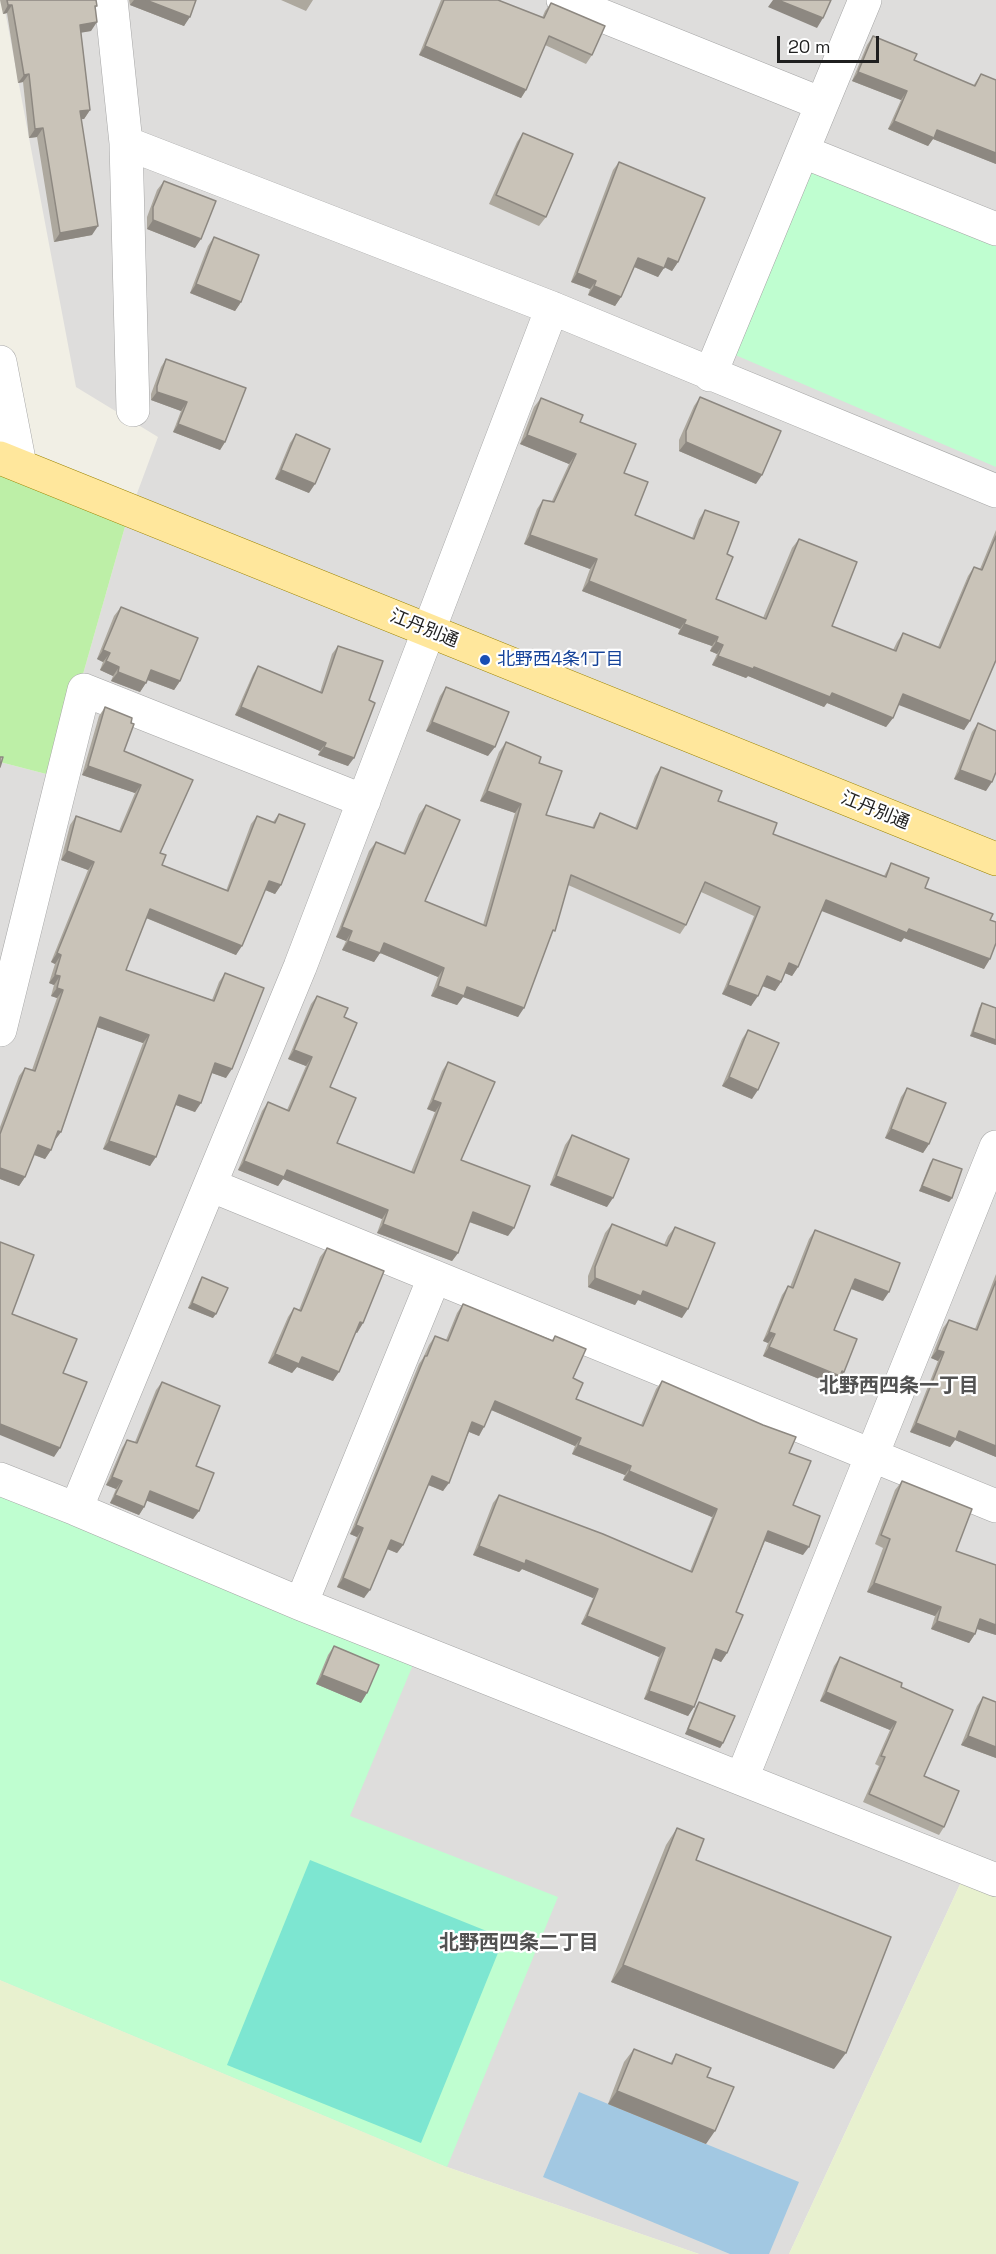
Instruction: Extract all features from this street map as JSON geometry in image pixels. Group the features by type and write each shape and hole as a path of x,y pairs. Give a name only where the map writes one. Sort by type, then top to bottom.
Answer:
{"main road":[{"name":"江丹別通","path":"10,461 996,860"}],"street":[{"path":"111,0 126,143 133,410"},
{"path":"563,0 822,104"},
{"path":"710,375 865,0"},
{"path":"126,143 552,308 710,375 996,490"},
{"path":"804,152 996,229"},
{"path":"76,1509 300,967 552,308"},
{"path":"0,362 10,461"},
{"path":"0,1030 84,690 364,801"},
{"path":"742,1778 996,1147"},
{"path":"210,1185 996,1506"},
{"path":"301,1604 434,1278"},
{"path":"0,1479 301,1604 996,1880"}],"shaded area":[{"path":"3,0 996,0 996,1894 962,1880 789,2254 699,2254 447,2167 0,1980 0,762 54,776 126,523 158,437 76,387"},
{"path":"310,1860 504,1938 421,2143 227,2065"},
{"path":"579,2092 799,2182 769,2254 730,2254 543,2177"}],"green space":[{"path":"814,167 996,245 996,467 733,354"},
{"path":"0,473 126,523 54,776 0,762"},
{"path":"0,1478 420,1648 350,1816 558,1897 447,2167 0,1980"},
{"path":"962,1880 996,1894 996,2254 789,2254"},
{"path":"0,1980 447,2167 699,2254 0,2254"}],"building":[{"path":"7,0 96,0 97,22 80,25 90,110 80,111 98,226 60,233 43,128 35,129 29,74 24,75 12,5 8,5"},
{"path":"146,0 196,0 190,17"},
{"path":"444,0 498,0 544,18 551,3 605,26 592,55 549,36 526,90 425,46"},
{"path":"778,0 831,0 823,18"},
{"path":"873,36 917,54 914,60 975,86 981,74 996,80 996,153 937,130 934,138 894,121 907,91 858,72"},
{"path":"523,133 573,154 546,217 496,195"},
{"path":"619,162 705,198 678,262 668,258 664,268 638,258 621,297 594,286 596,281 577,273"},
{"path":"164,181 216,201 201,239 153,220 153,207"},
{"path":"214,237 259,255 241,302 196,284"},
{"path":"166,359 246,388 225,442 178,424 187,402 157,392"},
{"path":"700,397 781,431 762,475 686,442 686,431"},
{"path":"541,398 583,415 580,422 636,444 624,473 648,482 635,515 694,539 705,510 739,522 727,554 733,557 716,599 766,619 799,539 857,562 832,626 896,651 903,633 940,648 974,567 982,570 996,536 996,660 970,721 903,694 893,718 832,693 830,697 754,667 753,669 718,656 723,645 716,642 718,637 684,624 686,620 589,581 597,559 530,535 543,500 554,502 576,454 527,435"},
{"path":"296,434 330,449 315,484 281,470"},
{"path":"121,607 198,638 180,681 151,670 146,683 118,672 119,667 106,661 110,653 103,650"},
{"path":"338,646 383,661 369,700 375,703 354,758 324,747 326,743 241,707 258,666 322,693"},
{"path":"446,687 509,712 495,747 432,722"},
{"path":"105,707 132,718 131,723 134,724 124,751 193,780 160,853 166,855 162,865 228,891 257,816 275,823 279,814 305,824 281,885 269,881 242,946 150,909 126,970 214,1001 225,973 264,988 232,1069 215,1063 201,1103 179,1095 156,1157 109,1141 149,1035 100,1017 61,1132 58,1131 51,1150 38,1145 25,1177 0,1168 0,1134 25,1068 35,1071 63,990 57,988 60,976 55,975 61,955 57,953 94,862 67,851 76,816 121,832 141,785 88,766"},
{"path":"978,723 996,731 996,772 992,782 960,770"},
{"path":"506,742 541,757 539,763 562,771 546,815 594,828 600,813 637,829 661,767 722,791 718,801 777,823 773,834 886,877 891,863 929,878 925,888 993,914 990,920 996,922 996,943 990,959 909,929 907,933 826,900 798,967 789,963 781,982 767,976 758,996 728,985 760,907 705,882 686,925 571,875 555,931 553,930 524,1008 467,987 464,996 438,986 444,968 384,943 380,953 348,941 352,931 342,927 376,842 405,854 426,805 460,820 425,901 486,926 521,804 487,791"},
{"path":"317,996 348,1008 344,1017 357,1023 330,1087 356,1098 337,1143 414,1173 441,1103 433,1100 448,1062 495,1082 461,1160 530,1186 514,1228 473,1212 458,1253 383,1224 388,1210 287,1170 284,1177 244,1161 268,1102 289,1111 312,1057 294,1050"},
{"path":"982,1003 996,1008 996,1040 973,1032"},
{"path":"748,1030 779,1043 758,1090 729,1077"},
{"path":"907,1088 946,1103 929,1144 891,1129"},
{"path":"572,1135 629,1159 613,1198 556,1176"},
{"path":"933,1159 962,1169 952,1198 922,1186"},
{"path":"612,1224 667,1246 675,1227 715,1243 688,1309 643,1291 641,1296 595,1278 595,1267"},
{"path":"815,1230 900,1263 889,1292 855,1279 834,1330 857,1339 844,1372 842,1371 840,1376 769,1347 775,1334 769,1332 788,1286 793,1288"},
{"path":"0,1242 34,1255 12,1314 77,1339 63,1373 87,1382 60,1448 0,1424"},
{"path":"327,1248 384,1271 363,1323 360,1322 339,1372 302,1357 299,1364 275,1354 294,1308 301,1311"},
{"path":"202,1277 228,1288 216,1314 192,1303"},
{"path":"996,1281 996,1446 959,1431 956,1439 916,1423 944,1352 937,1350 949,1320 977,1330"},
{"path":"463,1304 553,1341 555,1336 586,1349 573,1378 583,1383 576,1399 643,1426 662,1381 796,1437 789,1453 811,1461 793,1505 820,1516 809,1547 768,1531 736,1612 743,1615 727,1653 716,1649 694,1707 649,1691 665,1648 587,1616 598,1589 526,1560 525,1564 479,1546 499,1495 603,1534 692,1572 717,1509 629,1471 631,1466 578,1445 581,1438 495,1401 484,1427 472,1422 449,1483 432,1476 403,1545 391,1540 370,1590 343,1578 363,1528 356,1525 425,1356 435,1336 448,1341"},
{"path":"162,1382 220,1406 196,1466 214,1473 199,1511 150,1491 144,1507 115,1495 122,1481 112,1477 127,1440 137,1443"},
{"path":"902,1481 972,1509 956,1551 996,1565 996,1625 980,1619 975,1634 937,1621 941,1607 874,1583 890,1539 881,1535"},
{"path":"334,1646 379,1665 367,1693 322,1675"},
{"path":"840,1657 902,1683 901,1687 953,1710 924,1776 959,1791 944,1827 869,1794 885,1757 881,1756 896,1722 826,1692"},
{"path":"983,1697 996,1702 996,1747 968,1736"},
{"path":"699,1702 735,1716 723,1743 688,1729"},
{"path":"677,1828 704,1839 696,1860 891,1937 846,2053 623,1965"},
{"path":"634,2049 672,2064 676,2054 711,2068 707,2077 734,2087 715,2131 617,2091"}],"place":[{"name":"北野西4条1丁目","path":"485,660"}],"district":[{"name":"北野西四条一丁目","path":"899,1387"},
{"name":"北野西四条二丁目","path":"519,1944"}]}
